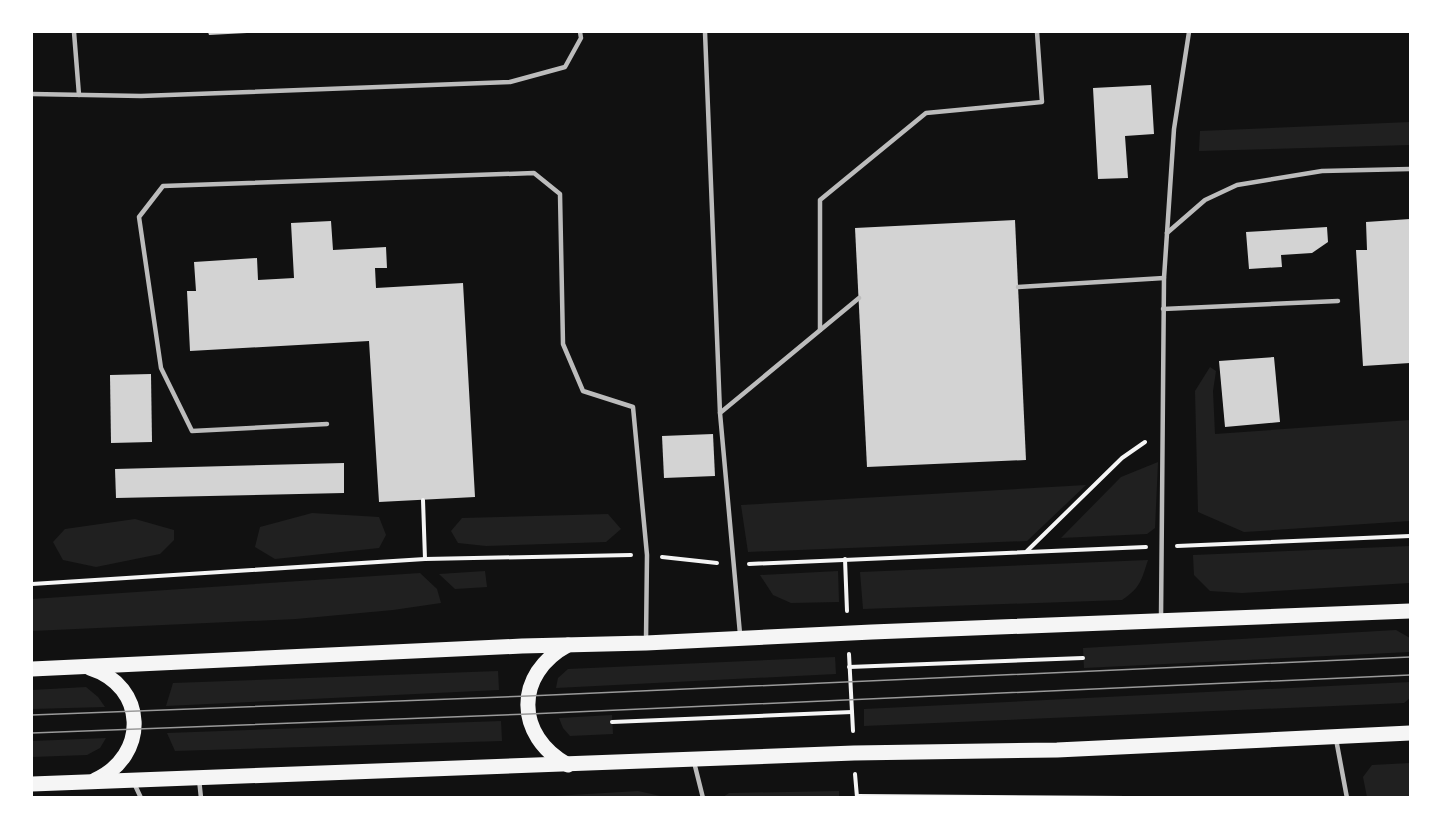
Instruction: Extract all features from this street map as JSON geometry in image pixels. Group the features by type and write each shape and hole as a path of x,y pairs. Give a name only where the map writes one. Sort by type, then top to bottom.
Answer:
{"main road":[{"path":"32,669 740,637 1410,611"},
{"path":"1377,612 1392,615 1410,624"},
{"path":"567,645 554,652 534,676 529,690 528,705 530,721 544,748 555,758 569,765"},
{"path":"86,667 114,680 125,692 132,706 135,722 128,752 119,765 107,775 93,781"},
{"path":"1388,734 1410,723"},
{"path":"32,784 854,753 1057,750 1410,733"}],"lane":[{"path":"74,32 79,95"},
{"path":"32,94 141,96 510,82 565,67 580,38 580,32"},
{"path":"705,32 720,413 740,637"},
{"path":"820,330 820,200 926,113 1042,102 1037,32"},
{"path":"1161,622 1164,278 1174,129 1189,32"},
{"path":"1167,233 1206,201 1237,185 1322,171 1410,169"},
{"path":"327,424 192,430 161,368 139,217 163,186 534,173 560,194 563,344 583,391 633,407 647,555 646,643"},
{"path":"1018,287 1164,278"},
{"path":"720,413 859,298"},
{"path":"1163,309 1338,301"},
{"path":"1336,736 1347,798"},
{"path":"694,759 703,798"},
{"path":"199,778 201,798"},
{"path":"133,781 141,798"}],"path":[{"path":"1027,551 1122,458 1163,430"},
{"path":"423,500 425,559"},
{"path":"32,584 425,559 647,555 734,565 845,558 1410,536"},
{"path":"845,558 857,797 1125,797"},
{"path":"849,668 1083,658"},
{"path":"612,722 852,712"}],"shaded area":[{"path":"1410,122 1410,145 1199,151 1200,131"},
{"path":"1210,367 1216,371 1213,391 1215,434 1410,420 1410,521 1244,532 1198,512 1195,391"},
{"path":"1158,462 1155,528 1147,534 1061,538 1121,477"},
{"path":"1086,485 1027,541 748,552 741,505"},
{"path":"312,513 379,517 386,535 379,548 275,559 255,547 260,527"},
{"path":"608,514 621,529 606,542 486,546 458,543 451,531 462,518"},
{"path":"135,519 174,530 174,540 160,554 96,567 63,560 53,542 65,529"},
{"path":"1410,546 1410,583 1242,593 1210,591 1194,575 1193,555"},
{"path":"1148,560 1140,583 1122,600 863,609 860,572"},
{"path":"485,571 487,587 455,589 439,574"},
{"path":"838,571 839,602 791,603 773,595 760,575"},
{"path":"420,573 437,589 441,603 296,619 32,631 32,599"},
{"path":"1396,630 1410,638 1410,652 1084,668 1083,648"},
{"path":"835,657 836,674 556,688 558,678 568,669"},
{"path":"498,671 499,690 166,706 173,683"},
{"path":"1410,682 1410,698 1404,703 864,726 864,709"},
{"path":"86,687 98,697 105,707 32,709 32,690"},
{"path":"612,715 613,734 570,736 563,728 559,718"},
{"path":"501,721 502,741 175,751 167,733"},
{"path":"106,738 100,748 87,755 32,757 32,741"},
{"path":"1410,763 1410,797 1367,797 1363,777 1372,765"},
{"path":"638,791 665,797 537,797"},
{"path":"839,791 839,797 723,797 729,793"}],"building":[{"path":"208,32 247,32 247,33 209,35"},
{"path":"1151,85 1154,134 1125,136 1128,178 1098,179 1093,88"},
{"path":"1410,219 1410,363 1363,366 1356,250 1367,250 1366,222"},
{"path":"1015,220 1026,460 867,467 855,228"},
{"path":"331,221 333,250 386,247 387,268 375,268 376,288 463,283 475,497 379,502 369,341 190,351 187,291 196,291 194,262 257,258 258,280 294,278 291,223"},
{"path":"1327,227 1328,242 1312,253 1281,255 1282,267 1249,269 1246,232"},
{"path":"1274,357 1280,422 1225,427 1219,361"},
{"path":"151,374 152,442 111,443 110,375"},
{"path":"713,434 715,476 664,478 662,436"},
{"path":"344,463 344,493 116,498 115,469"}],"tram line":[{"path":"32,715 528,696 1410,657"},
{"path":"32,733 529,714 1410,675"}]}
